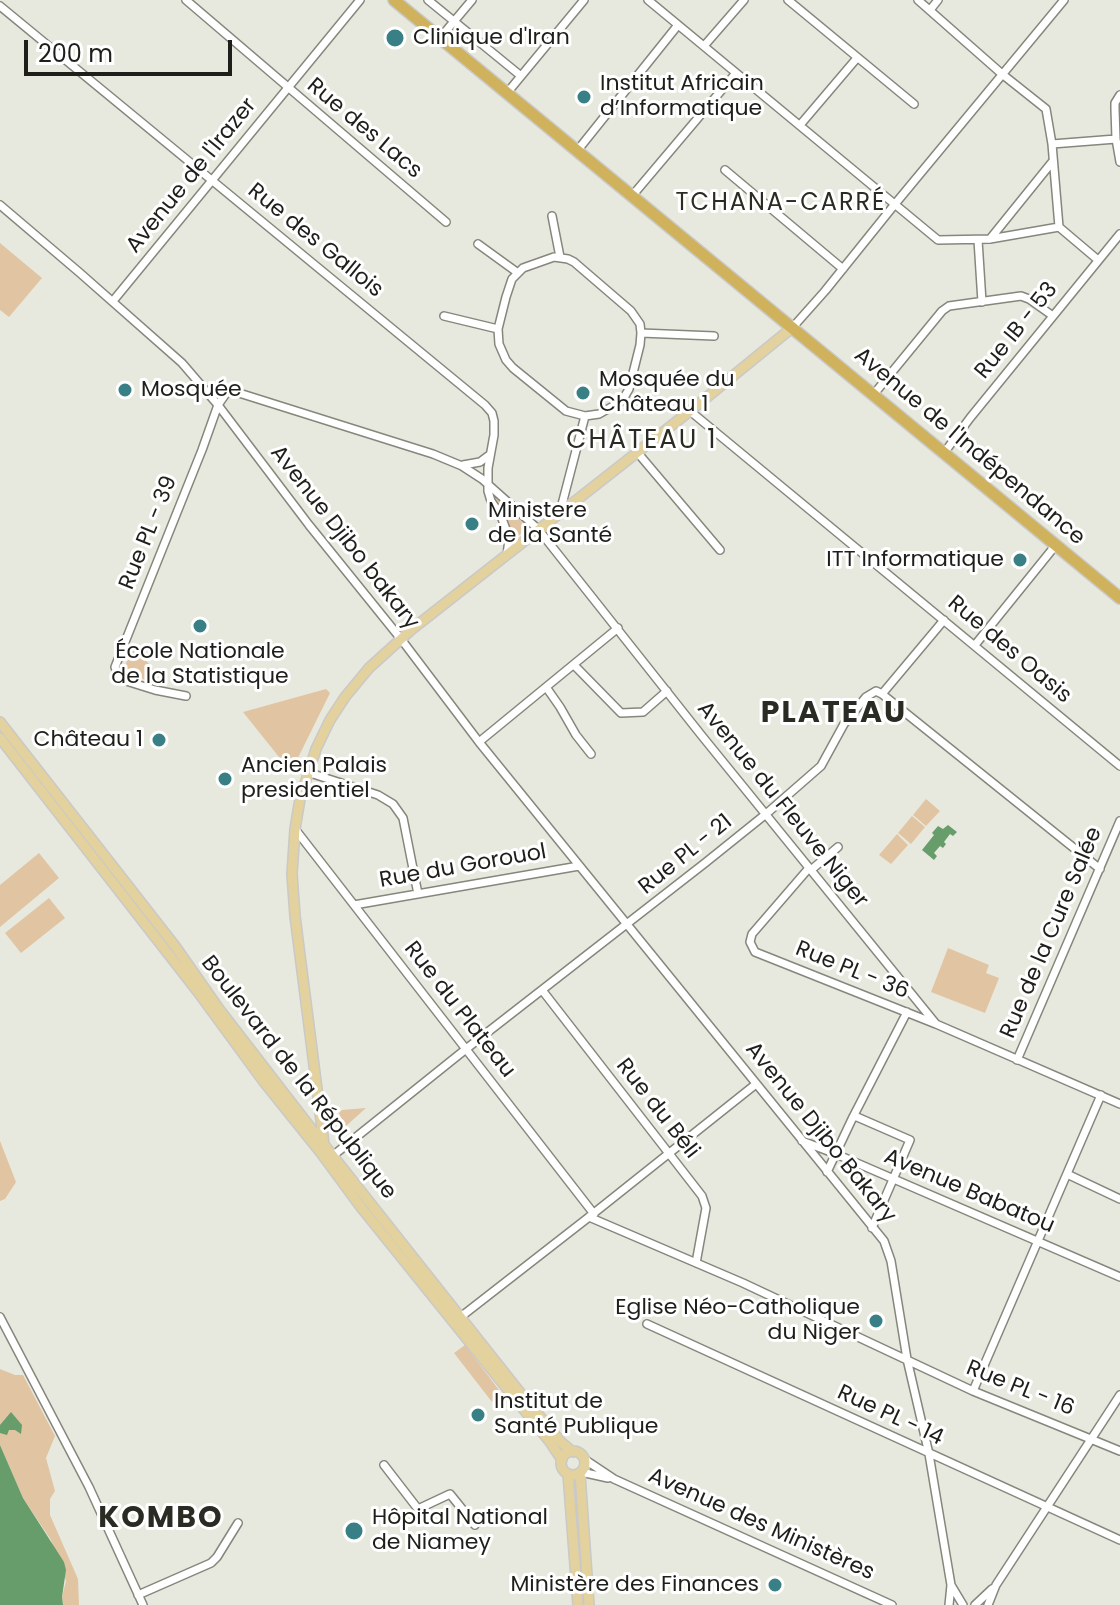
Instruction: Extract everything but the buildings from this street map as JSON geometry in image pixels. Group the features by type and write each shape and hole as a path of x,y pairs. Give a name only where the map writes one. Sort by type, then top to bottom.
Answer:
{"highway":[{"name":"Avenue de l'Indépendance","path":"394,0 1120,598"}],"main road":[{"path":"326,1153 292,874 295,829 307,772 330,720 369,668 401,639 793,327"},
{"name":"Boulevard de la République","path":"0,722 63,811 171,949 198,992 216,1012 264,1082 326,1153 360,1206 561,1442 573,1452"},
{"name":"Boulevard de la République","path":"0,738 63,811"},
{"name":"Boulevard de la République","path":"457,1320 562,1460"},
{"path":"581,1473 568,1474 563,1469 565,1455 573,1452 584,1459 585,1466 581,1473 589,1605"},
{"path":"568,1474 578,1605"}],"street":[{"name":"Rue des Lacs","path":"186,0 446,222"},
{"name":"Avenue de l'Irazer","path":"113,301 360,0"},
{"path":"428,0 521,76"},
{"path":"440,38 472,0"},
{"path":"507,93 584,0"},
{"path":"648,0 938,240 990,239 1059,227"},
{"path":"704,46 744,0"},
{"path":"788,0 914,104"},
{"path":"918,0 1046,109 1059,227 1098,260"},
{"path":"930,10 938,0"},
{"path":"793,327 1064,0"},
{"name":"Rue des Gallois","path":"0,6 485,405 494,421 488,485 491,501 501,516 509,539 507,555"},
{"path":"577,151 678,25"},
{"path":"800,125 857,58"},
{"path":"632,196 736,73"},
{"path":"1120,95 1115,103 1120,162"},
{"path":"1052,144 1116,139"},
{"path":"990,239 1053,161"},
{"path":"725,170 843,269"},
{"name":"Avenue Djibo bakary","path":"0,205 175,356 218,405 479,742 628,924"},
{"path":"552,216 560,257"},
{"name":"Rue IB - 53","path":"944,453 1120,234"},
{"path":"978,240 982,302"},
{"path":"478,244 518,273"},
{"path":"560,257 574,262 631,311 640,324 641,333 635,369 626,396 613,407 585,416 566,411 506,360 499,344 498,329 512,279 518,273 531,264 560,257"},
{"path":"874,394 945,308 1026,297 1053,316"},
{"path":"444,316 498,329"},
{"path":"641,333 714,336"},
{"name":"Avenue du Fleuve Niger","path":"218,405 228,392 239,393 433,454 462,466 488,485 538,529 936,1024 1120,1104"},
{"name":"Rue PL - 39","path":"186,696 123,680 115,667 218,405"},
{"name":"Rue des Oasis","path":"690,411 1120,766"},
{"path":"560,512 585,416"},
{"path":"637,452 720,550"},
{"path":"462,466 480,462 490,454"},
{"path":"975,645 1055,546"},
{"name":"Rue PL - 21","path":"326,1153 466,1049 766,814 821,766 844,724 866,697 876,691 882,694 944,620"},
{"path":"479,742 618,628"},
{"path":"574,665 621,713 643,712 667,691"},
{"path":"546,687 591,754"},
{"path":"882,694 1100,869"},
{"path":"307,772 378,795 393,804 403,818 418,894"},
{"name":"Rue de la Cure Salée","path":"1017,1060 1120,821"},
{"name":"Rue du Plateau","path":"295,829 592,1216 907,1359"},
{"path":"810,869 838,847"},
{"name":"Rue du Gorouol","path":"354,905 579,866"},
{"name":"Rue PL - 36","path":"810,869 752,934 750,942 755,952 936,1024"},
{"name":"Avenue Djibo Bakary","path":"628,924 884,1241 891,1261 907,1359 929,1454 951,1585"},
{"name":"Rue du Béli","path":"542,990 706,1203 696,1263"},
{"path":"827,1172 907,1012"},
{"path":"457,1320 756,1084"},
{"path":"973,1391 1101,1095"},
{"path":"853,1117 910,1140 872,1228"},
{"name":"Avenue Babatou","path":"802,1141 1120,1277"},
{"path":"1067,1174 1120,1199"},
{"path":"0,1317 89,1487 143,1605"},
{"name":"Rue PL - 14","path":"647,1324 1120,1540"},
{"name":"Rue PL - 16","path":"907,1359 973,1391 1120,1451"},
{"path":"988,1605 996,1585 1120,1395"},
{"name":"Avenue des Ministères","path":"584,1459 614,1479 892,1605"},
{"path":"384,1465 418,1509 450,1494 475,1525"},
{"name":"Avenue des Ministères","path":"581,1473 614,1479"},
{"path":"138,1595 211,1563 238,1523"},
{"path":"949,1605 951,1585"},
{"path":"951,1585 963,1605"},
{"path":"975,1605 996,1585"}],"shaded area":[{"path":"0,243 42,278 9,317 0,310"},
{"path":"493,493 528,528 513,540 490,495"},
{"path":"133,646 156,672 153,675 156,686 125,666"},
{"path":"326,689 330,693 291,772 243,712"},
{"path":"926,799 940,811 926,826 913,815"},
{"path":"912,816 925,827 911,844 898,833"},
{"path":"948,825 957,832 953,836 950,834 943,848 940,846 934,853 937,856 934,860 922,850 938,826 943,829"},
{"path":"897,834 908,845 891,864 879,855"},
{"path":"39,853 59,878 0,927 0,885"},
{"path":"49,898 65,918 21,953 5,933"},
{"path":"948,948 989,965 986,973 999,978 985,1013 931,992"},
{"path":"366,1108 343,1126 339,1113 342,1110"},
{"path":"0,1141 16,1182 5,1199 0,1201"},
{"path":"465,1345 502,1394 492,1402 454,1353"},
{"path":"0,1369 23,1375 55,1436 46,1458 55,1491 50,1499 50,1515 78,1579 79,1605 63,1605 66,1581 51,1540 23,1498 0,1445"},
{"path":"11,1412 22,1425 21,1434 15,1430 9,1430 7,1435 0,1433 0,1425"},
{"path":"0,1445 23,1498 64,1562 63,1605 0,1605"}],"place":[{"name":"Clinique d'Iran","path":"395,38"},
{"name":"Institut Africain d’Informatique","path":"584,97"},
{"name":"Mosquée","path":"125,390"},
{"name":"Mosquée du Château 1","path":"583,393"},
{"name":"Ministere de la Santé","path":"472,524"},
{"name":"ITT Informatique","path":"1020,560"},
{"name":"École Nationale de la Statistique","path":"200,626"},
{"name":"Château 1","path":"159,740"},
{"name":"Ancien Palais presidentiel","path":"225,779"},
{"name":"Eglise Néo-Catholique du Niger","path":"876,1321"},
{"name":"Institut de Santé Publique","path":"478,1415"},
{"name":"Hôpital National de Niamey","path":"354,1531"},
{"name":"Ministère des Finances","path":"775,1585"}],"district":[{"name":"TCHANA-CARRÉ","path":"781,204"},
{"name":"CHÂTEAU 1","path":"642,441"},
{"name":"PLATEAU","path":"834,714"},
{"name":"KOMBO","path":"161,1519"}]}
